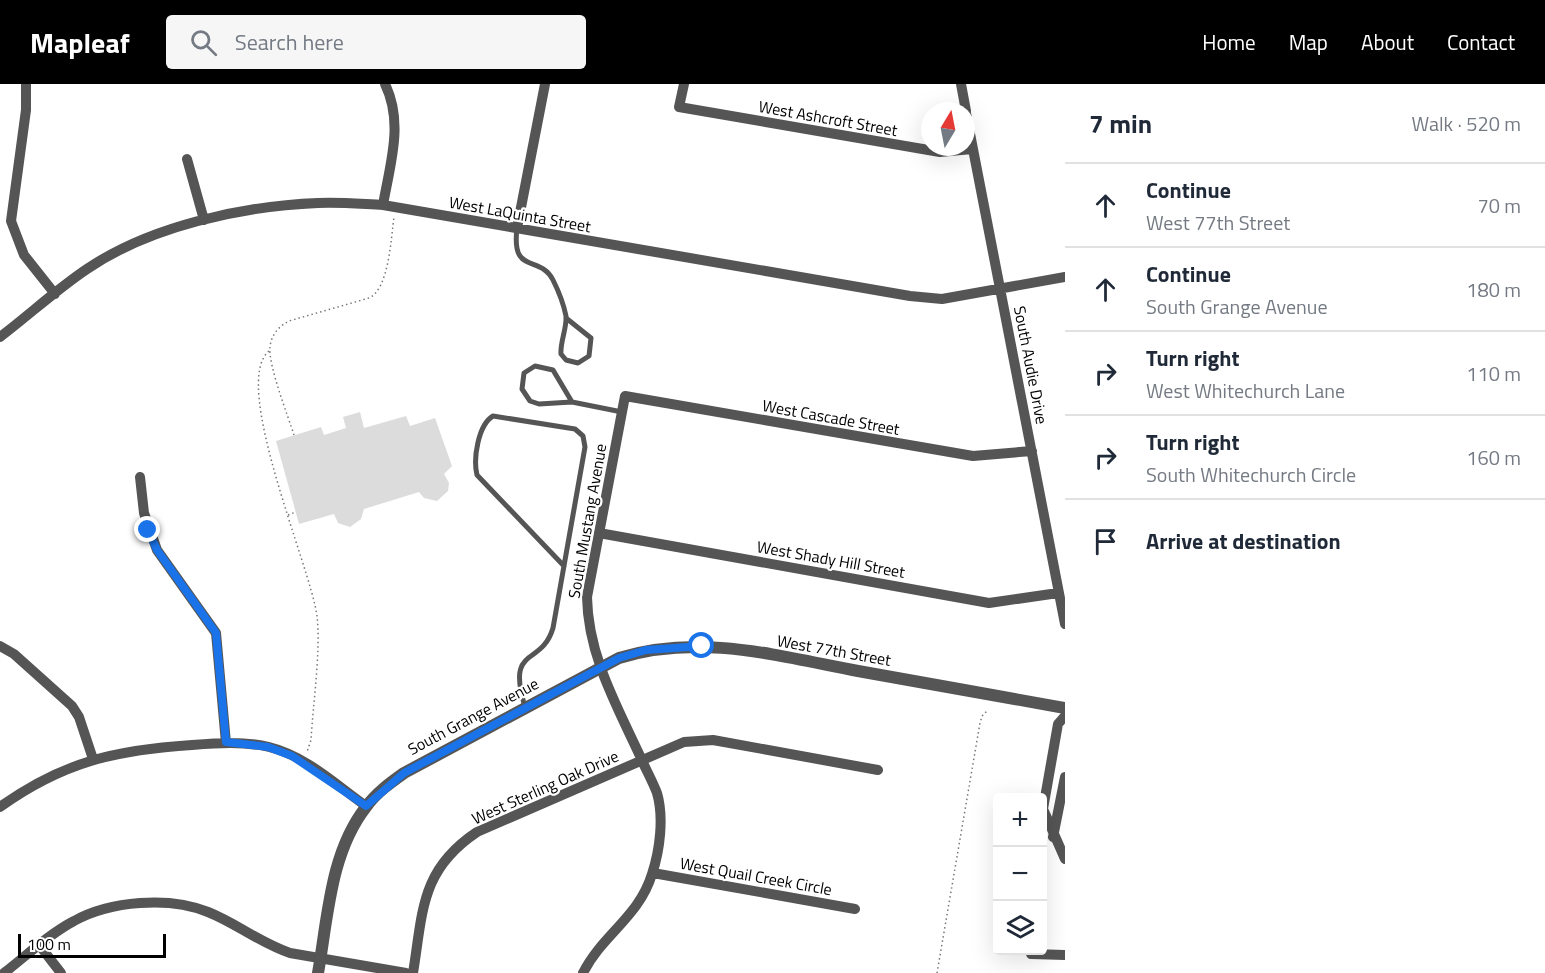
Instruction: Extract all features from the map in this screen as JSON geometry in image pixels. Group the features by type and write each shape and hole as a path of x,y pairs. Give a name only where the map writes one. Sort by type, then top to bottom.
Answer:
{"street":[{"path":"26,84 26,110 11,221 24,255 55,294"},
{"path":"383,204 396,127 394,106 385,84"},
{"path":"517,228 545,84"},
{"name":"West Ashcroft Street","path":"684,84 679,107 921,149"},
{"name":"South Audie Drive","path":"961,84 964,102"},
{"name":"South Audie Drive","path":"973,156 1002,290 1065,624"},
{"path":"187,159 204,220"},
{"name":"West LaQuinta Street","path":"0,337 87,268 124,248 204,220 252,210 319,203 383,204 910,296 942,298 1002,290 1065,277"},
{"name":"West Cascade Street","path":"625,396 973,456 1032,451"},
{"name":"South Mustang Avenue","path":"583,973 593,954 640,903 653,873 661,819 657,793 600,668 587,622 587,597 625,396"},
{"path":"140,477 144,513 157,550 216,633 226,742"},
{"name":"West Shady Hill Street","path":"599,533 989,603 1010,602 1058,593"},
{"path":"0,646 14,654 72,706 79,717 93,759"},
{"name":"West 77th Street","path":"600,668 646,650 675,646 732,648 1065,708"},
{"name":"South Grange Avenue","path":"318,973 338,864 349,835 366,806 404,773 600,668"},
{"path":"1065,716 1058,724 1043,809 1053,837 1065,859"},
{"name":"West Sterling Oak Drive","path":"413,973 429,887 436,871 461,843 477,832 684,742 713,740 878,770"},
{"path":"0,807 26,789 56,773 93,759 138,748 226,742 268,747 302,762 366,806"},
{"path":"1053,837 1065,777"},
{"name":"West Quail Creek Circle","path":"653,873 855,909"},
{"path":"4,973 74,920 117,907 156,902 206,911 271,946 321,958 406,973"},
{"path":"40,946 61,973"},
{"path":"1047,954 1065,955"}],"lane":[{"path":"517,228 515,247 520,257 548,273 566,318 591,338 589,356 578,363 566,360 561,354 566,318"},
{"path":"572,402 553,369 535,366 524,373 522,389 530,401 539,404 572,402 622,412"},
{"path":"525,707 519,687 520,668 550,636 564,566 585,440 575,429 493,416 482,429 476,463 477,475 564,566"}],"path":[{"path":"294,435 270,351 275,332 289,321 369,298 378,293 383,282 396,207"},
{"path":"270,351 265,354 261,368 260,415 317,615 311,740 302,762"},
{"path":"288,515 296,512"},
{"path":"937,973 980,723 982,716 988,710"}],"shaded area":[{"path":"360,412 364,428 406,416 410,426 435,418 452,466 444,474 449,483 448,491 437,501 424,498 419,492 364,509 361,519 350,527 338,523 334,514 299,524 276,441 321,427 324,435 346,428 343,417"}],"route":[{"path":"148,530 157,550 209,620 216,633 226,742 268,747 292,756 314,768 366,806 381,790 404,773 619,658 646,650 675,646 702,646"}]}
